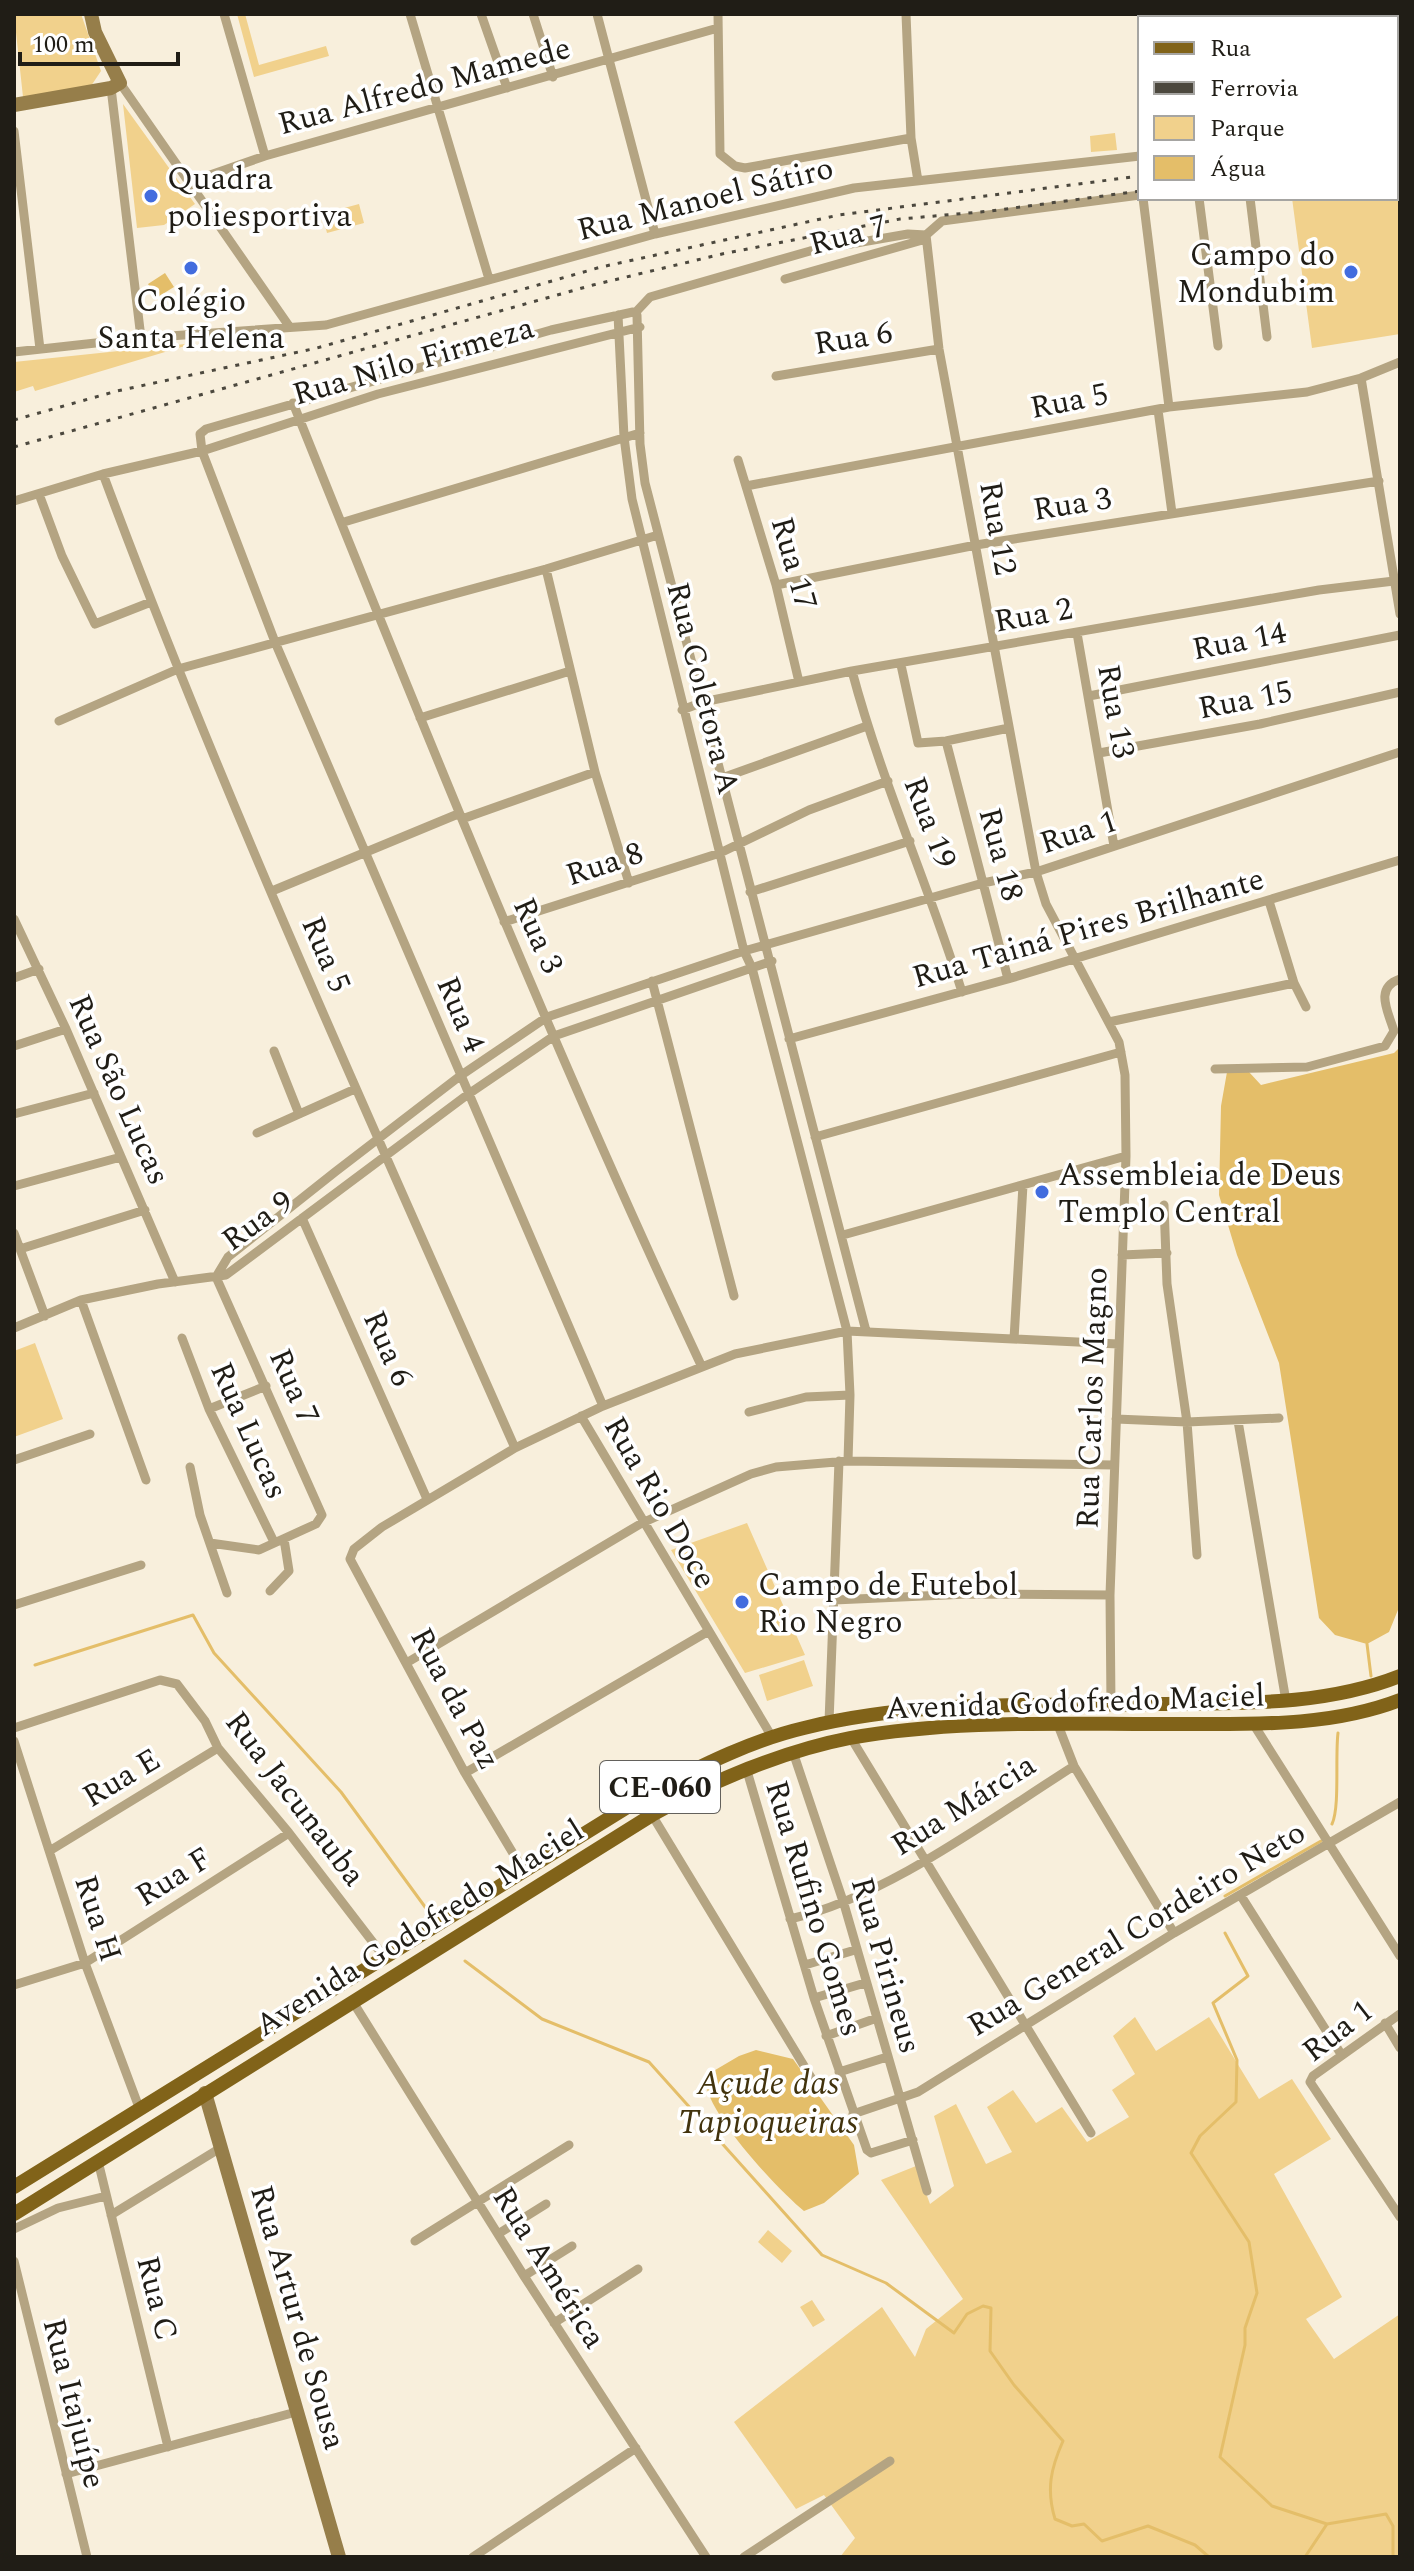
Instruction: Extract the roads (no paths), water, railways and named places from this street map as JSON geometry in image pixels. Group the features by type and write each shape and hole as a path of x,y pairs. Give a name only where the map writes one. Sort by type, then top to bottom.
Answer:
{"main road":[{"name":"Avenida Godofredo Maciel","path":"14,2187 658,1788 772,1737 829,1722 997,1705 1286,1701 1335,1696 1400,1676"},
{"name":"Avenida Godofredo Maciel","path":"14,2214 652,1815 747,1771 851,1738 971,1726 1254,1725 1346,1716 1400,1700"}],"street":[{"path":"91,14 116,86 141,338"},
{"path":"224,14 265,156"},
{"path":"410,14 489,279"},
{"path":"481,14 507,88"},
{"path":"533,14 553,77"},
{"path":"597,14 655,234"},
{"path":"718,14 720,154 726,161 745,168 911,138"},
{"path":"906,14 911,138 918,181"},
{"name":"Rua Alfredo Mamede","path":"190,182 265,156 718,28"},
{"path":"14,105 116,86"},
{"path":"116,86 190,182 289,326"},
{"path":"14,131 40,349"},
{"name":"Rua Manoel Sátiro","path":"14,352 141,338 326,325 655,234 854,188 1138,156"},
{"path":"636,314 650,297 810,251 908,234 926,237 942,221 1138,196"},
{"path":"1141,200 1172,513"},
{"path":"1199,200 1218,346"},
{"path":"1250,200 1267,337"},
{"name":"Rua 7","path":"785,279 926,237"},
{"name":"Rua 12","path":"926,237 939,349 1036,872"},
{"name":"Rua Nilo Firmeza","path":"202,451 200,434 206,429 551,330 636,314"},
{"name":"Rua Coletora A","path":"636,314 640,327 640,433 645,483 866,1331"},
{"name":"Rua Coletora A","path":"618,315 624,437 640,539 744,951 752,968 847,1331 850,1395 834,1600 829,1722"},
{"name":"Rua Nilo Firmeza","path":"14,501 103,474 202,451 299,418 640,327"},
{"name":"Rua 6","path":"776,376 939,349"},
{"name":"Rua 5","path":"746,486 1164,408 1307,392 1361,378 1400,362"},
{"path":"1361,378 1400,614"},
{"name":"Rua 3","path":"293,403 344,522 504,922 637,1230 701,1365"},
{"path":"344,522 640,433"},
{"name":"Rua 4","path":"202,451 275,642 603,1406"},
{"name":"Rua 17","path":"738,460 776,585 799,682"},
{"name":"Rua 5","path":"103,474 178,669 355,1089 380,1139 385,1159 515,1448"},
{"name":"Rua 3","path":"776,585 976,545 1379,481"},
{"path":"39,494 62,556 95,624 151,602"},
{"path":"59,721 178,669 546,569 658,535"},
{"path":"546,569 595,772 629,883"},
{"name":"Rua 2","path":"682,710 703,702 852,671 901,665 993,646 1319,590 1394,581"},
{"name":"Rua 13","path":"1077,633 1114,846"},
{"name":"Rua 14","path":"1089,696 1400,635"},
{"path":"901,665 918,743 946,741 1009,728"},
{"path":"420,718 570,671"},
{"name":"Rua 19","path":"852,671 867,726 933,899 962,992"},
{"name":"Rua 15","path":"1099,753 1260,724 1400,692"},
{"path":"722,778 867,726"},
{"name":"Rua 18","path":"946,741 1008,979"},
{"name":"Rua 1","path":"768,946 983,883 1036,872 1400,752"},
{"path":"272,891 366,851 595,772"},
{"name":"Rua 8","path":"504,922 720,853 809,810 888,781"},
{"path":"750,892 910,841"},
{"name":"Rua Tainá Pires Brilhante","path":"789,1039 1077,959 1400,860"},
{"name":"Rua Carlos Magno","path":"1036,872 1046,904 1109,1022 1121,1052 1126,1156 1110,1595 1111,1705"},
{"path":"1269,901 1294,983 1306,1007"},
{"name":"Rua São Lucas","path":"14,919 66,1029 175,1282"},
{"name":"Rua 9","path":"207,1279 228,1257 460,1076 547,1017 744,951 768,946"},
{"name":"Rua 9","path":"207,1279 236,1268 467,1095 554,1036 772,961"},
{"path":"14,978 39,969"},
{"path":"1215,1069 1307,1067 1385,1046 1394,1031 1383,997 1389,983 1400,979"},
{"path":"652,981 734,1296"},
{"path":"1109,1022 1294,983"},
{"path":"14,1046 66,1029"},
{"path":"274,1051 299,1114"},
{"path":"815,1137 1121,1052"},
{"path":"778,1068 795,1062"},
{"path":"257,1133 355,1089"},
{"path":"14,1114 94,1093"},
{"path":"843,1235 1126,1156"},
{"path":"14,1186 121,1157"},
{"path":"1014,1339 1023,1185"},
{"path":"1164,1205 1167,1284 1187,1422 1197,1555"},
{"path":"20,1249 145,1210"},
{"name":"Rua 6","path":"302,1218 427,1499"},
{"path":"14,1233 45,1316"},
{"path":"1122,1255 1167,1253"},
{"path":"14,1328 81,1300 207,1279"},
{"name":"Rua 7","path":"207,1279 266,1386 321,1518 279,1541"},
{"path":"81,1300 146,1480"},
{"path":"427,1499 515,1448 603,1406 701,1365 801,1338 866,1331 1118,1344"},
{"name":"Rua Lucas","path":"182,1338 209,1409 279,1541"},
{"path":"209,1409 266,1386"},
{"path":"749,1412 806,1397 850,1395"},
{"name":"Rua Rio Doce","path":"581,1416 772,1737"},
{"path":"1116,1419 1187,1422 1279,1418"},
{"path":"1238,1421 1286,1701"},
{"path":"14,1460 90,1434"},
{"path":"408,1662 642,1523 751,1474 776,1467 844,1461 1114,1465"},
{"path":"190,1467 227,1593"},
{"name":"Rua da Paz","path":"427,1499 354,1549 350,1559 465,1773 523,1870"},
{"path":"210,1543 254,1551 279,1541 289,1571 270,1591"},
{"path":"14,1605 141,1565"},
{"path":"834,1600 968,1594 1110,1595"},
{"path":"465,1773 707,1632"},
{"name":"Rua Jacunauba","path":"14,1728 160,1680 177,1684 212,1732 218,1748 289,1833 385,1958"},
{"path":"1058,1725 1074,1766 1174,1933"},
{"path":"1254,1725 1400,1956"},
{"path":"851,1738 1091,2133"},
{"name":"Rua H","path":"14,1741 85,1963 140,2110"},
{"name":"Rua E","path":"51,1850 218,1748"},
{"name":"Rua Pirineus","path":"794,1755 844,1904 874,2019 927,2191"},
{"name":"Rua Márcia","path":"790,1919 844,1904 1074,1766"},
{"name":"Rua Rufino Gomes","path":"747,1771 826,2036 867,2150 871,2153 913,2140"},
{"name":"Rua General Cordeiro Neto","path":"853,2114 918,2092 1174,1933 1400,1802"},
{"path":"652,1815 812,2079"},
{"name":"Rua F","path":"14,1985 85,1963 289,1833"},
{"path":"1241,1896 1341,2054"},
{"path":"805,1965 855,1950"},
{"path":"814,1998 865,1983"},
{"name":"Rua América","path":"353,2002 524,2276 706,2557"},
{"name":"Rua 1","path":"1400,2014 1313,2076 1311,2089 1400,2217"},
{"path":"826,2036 874,2019"},
{"path":"1385,2023 1400,2048"},
{"path":"839,2072 887,2057"},
{"name":"Rua Artur de Sousa","path":"205,2093 339,2557"},
{"path":"415,2241 569,2145"},
{"path":"111,2215 222,2147"},
{"name":"Rua C","path":"98,2161 168,2447"},
{"path":"14,2229 58,2208 106,2196"},
{"path":"498,2234 546,2204"},
{"path":"524,2276 572,2246"},
{"name":"Rua Itajuípe","path":"14,2261 87,2557"},
{"path":"554,2323 638,2269"},
{"path":"66,2474 296,2412"},
{"path":"473,2557 636,2448"},
{"path":"744,2557 890,2461"}],"water":[{"path":"165,273 174,287 156,298 148,284"},
{"path":"1400,1047 1400,1605 1389,1632 1367,1644 1335,1635 1319,1618 1279,1363 1237,1255 1219,1195 1221,1106 1227,1072 1249,1072 1261,1085 1394,1053"},
{"name":"Açude das Tapioqueiras","path":"756,2050 793,2059 854,2145 859,2174 824,2203 804,2211 744,2148 728,2128 707,2090 705,2076"}],"waterway":[{"path":"35,1665 193,1615 214,1653 341,1792 428,1911"},
{"path":"1367,1644 1371,1676"},
{"path":"1332,1824 1336,1806 1338,1733"},
{"path":"1225,1896 1321,1841"},
{"path":"1225,1933 1248,1976 1213,2003 1237,2060 1236,2102 1200,2136 1191,2153 1249,2242 1257,2293 1245,2328 1245,2345 1220,2457 1272,2506 1327,2524"},
{"path":"465,1961 542,2019 649,2062 822,2255 886,2283 954,2333 967,2314 983,2306 991,2308 990,2351 1014,2385 1063,2441 1051,2479 1055,2519 1072,2526 1084,2524 1102,2541 1148,2526 1195,2545 1209,2557"},
{"path":"1305,2557 1327,2524 1386,2514 1393,2526 1393,2557"}],"railway":[{"path":"14,420 117,391 317,348 601,267 839,215 1138,176"},
{"path":"14,447 593,285 722,254 900,219 991,211 1138,191"}],"place":[{"name":"Quadra poliesportiva","path":"151,196"},
{"name":"Colégio Santa Helena","path":"191,268"},
{"name":"Campo do Mondubim","path":"1351,272"},
{"name":"Assembleia de Deus Templo Central","path":"1042,1192"},
{"name":"Campo de Futebol Rio Negro","path":"742,1602"}]}
